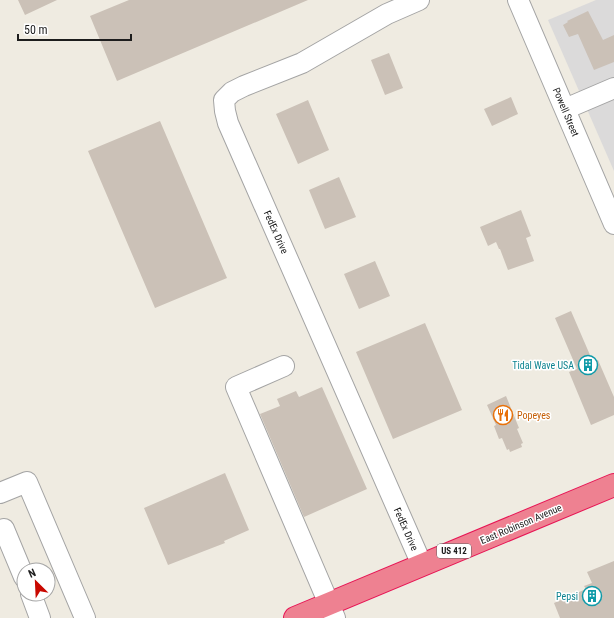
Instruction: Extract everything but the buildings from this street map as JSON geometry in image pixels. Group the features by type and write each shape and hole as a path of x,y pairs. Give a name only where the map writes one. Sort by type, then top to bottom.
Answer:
{"highway":[{"name":"East Robinson Avenue","path":"295,618 332,611 422,565 614,485"}],"street":[{"name":"FedEx Drive","path":"419,0 387,14 302,63 232,92 224,100 224,111 422,565"},
{"name":"Powell Street","path":"518,0 614,224"},
{"path":"565,109 614,88"},
{"path":"284,366 236,386 332,611"},
{"path":"0,493 27,482 85,618"},
{"path":"0,531 4,529 18,562"},
{"path":"34,602 40,618"}],"shaded area":[{"path":"596,0 614,0 614,171 548,20"}],"place":[{"name":"Tidal Wave USA","path":"588,365"},
{"name":"Popeyes","path":"503,415"},
{"name":"Pepsi","path":"592,596"}]}
